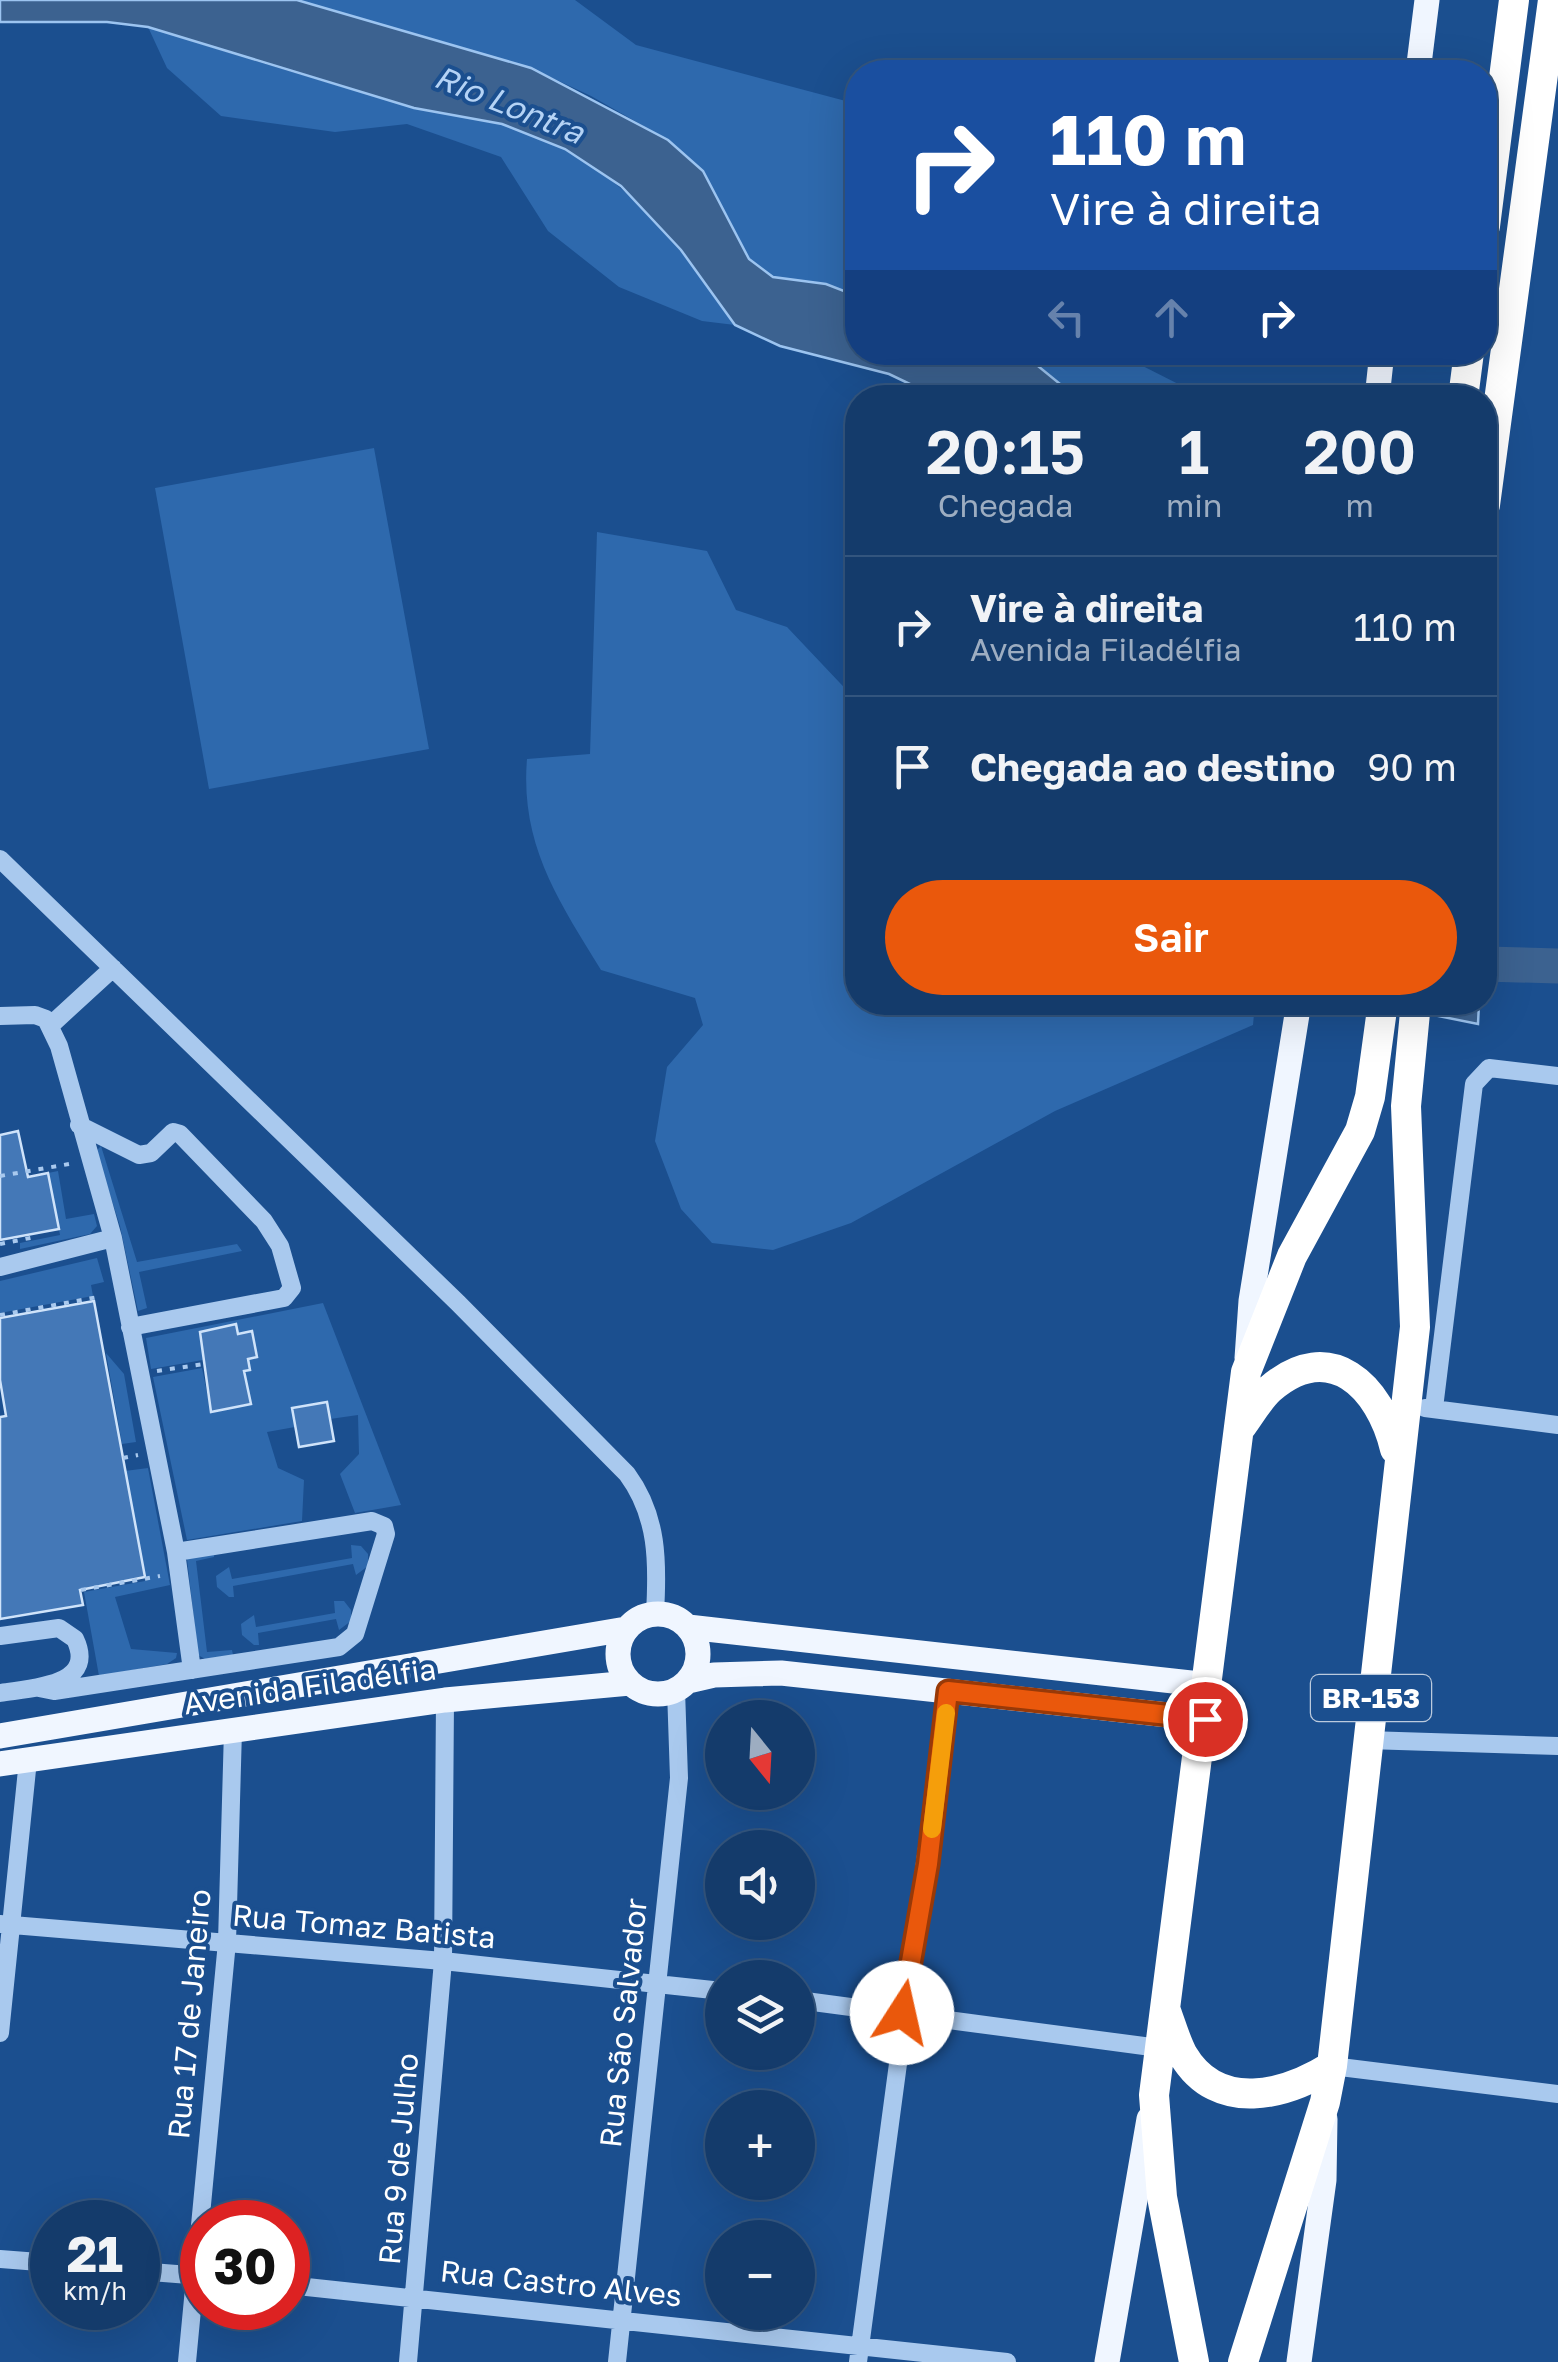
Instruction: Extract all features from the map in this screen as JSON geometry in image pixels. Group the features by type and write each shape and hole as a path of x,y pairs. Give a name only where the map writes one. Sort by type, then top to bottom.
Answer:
{"highway":[{"path":"1497,132 1514,0"},
{"path":"1497,417 1554,0"},
{"path":"1194,2362 1162,2197 1154,2094 1205,1719 1246,1372 1292,1256 1360,1131 1370,1098 1381,1015"},
{"name":"BR-153","path":"1243,2362 1325,2102 1332,2066 1398,1461 1420,1407 1406,1106 1415,1015"},
{"path":"1240,1430 1268,1391 1294,1372 1323,1368 1352,1377 1374,1392 1388,1417 1398,1461"},
{"path":"1164,2008 1192,2068 1222,2086 1254,2096 1281,2093 1332,2066"}],"main road":[{"path":"1420,60 1427,0"},
{"path":"1246,1372 1251,1301 1297,1015"},
{"path":"1205,1719 781,1673 714,1675 652,1694 630,1684 618,1663 626,1629 655,1613 667,1614 688,1627 1209,1685"},
{"path":"682,1686 698,1648 688,1627"},
{"name":"Avenida Filadélfia","path":"0,1736 626,1629"},
{"name":"Avenida Filadélfia","path":"0,1764 445,1700 630,1684"},
{"path":"1107,2362 1154,2094"},
{"path":"1299,2362 1324,2180 1325,2102"}],"street":[{"path":"0,858 458,1303 626,1474 644,1498 652,1523 655,1613"},
{"path":"52,1024 113,968"},
{"path":"0,1016 35,1015 52,1024 113,1238 176,1552 192,1670"},
{"path":"1558,1076 1489,1068 1474,1084 1420,1407 1558,1425"},
{"path":"79,1125 139,1155 151,1153 173,1132 180,1134 264,1221 280,1246 292,1288 284,1298 130,1327"},
{"path":"0,1267 113,1238"},
{"path":"39,1688 54,1691 349,1642 386,1534 384,1526 372,1521 176,1552"},
{"path":"0,1636 58,1628 75,1639 77,1668 60,1684 0,1692"},
{"name":"Rua São Salvador","path":"617,2362 680,1778 682,1686"},
{"path":"859,2353 902,2013 928,1864 948,1691"},
{"name":"Rua 9 de Julho","path":"408,2362 443,1961 445,1700"},
{"name":"Rua 17 de Janeiro","path":"205,2200 227,1942 233,1730"},
{"path":"1367,1740 1558,1746"},
{"path":"0,2033 6,1924 28,1760"},
{"name":"Rua Tomaz Batista","path":"6,1924 443,1961 705,1989"},
{"path":"815,2002 1159,2048"},
{"path":"1332,2066 1558,2094"},
{"path":"0,2258 30,2261"},
{"name":"Rua Castro Alves","path":"310,2287 620,2317 859,2353 1007,2362"},
{"name":"Rua 17 de Janeiro","path":"187,2362 191,2330"}],"path":[{"path":"0,1176 89,1160"},
{"path":"0,1244 38,1237"},
{"path":"0,1315 98,1298"},
{"path":"140,1374 204,1364"},
{"path":"123,1458 142,1455"},
{"path":"80,1590 145,1579"}],"shaded area":[{"path":"297,0 575,0 636,45 845,101 845,291 826,284 773,277 749,259 729,218 668,140 591,96 531,68"},
{"path":"148,27 409,106 499,123 572,153 605,175 664,230 735,325 702,321 619,287 548,231 501,157 407,124 335,132 221,116 167,68"},
{"path":"1029,365 1141,365 1180,385 1059,385"},
{"path":"374,448 429,749 209,789 155,488"},
{"path":"597,532 707,551 736,610 787,627 845,688 845,1015 1254,1015 1253,1025 1055,1111 851,1223 773,1250 712,1243 681,1209 655,1141 667,1067 703,1025 695,998 601,970 557,895 536,845 526,790 527,759 590,754"},
{"path":"101,1146 137,1262 237,1244 242,1251 139,1272 147,1308 138,1311 120,1226 96,1151"},
{"path":"58,1171 66,1219 94,1214 97,1226 90,1234 20,1249 20,1243 60,1235 48,1173"},
{"path":"97,1258 104,1282 91,1285 93,1296 0,1313 0,1281"},
{"path":"323,1303 401,1505 355,1513 340,1474 359,1454 358,1415 330,1419 327,1402 292,1408 295,1427 267,1432 278,1468 304,1480 302,1521 187,1540 153,1377 202,1368 211,1412 250,1404 244,1371 250,1370 248,1359 257,1357 252,1332 238,1334 236,1324 201,1332 203,1360 151,1369 146,1338"},
{"path":"106,1353 124,1374 136,1442 122,1444"},
{"path":"148,1468 170,1585 115,1597 131,1649 177,1653 176,1658 167,1664 99,1676 84,1592 145,1581 125,1471"},
{"path":"351,1545 361,1546 368,1554 368,1566 356,1575 353,1564 233,1586 234,1597 217,1587 216,1576 229,1567 232,1579 352,1558"},
{"path":"214,1553 214,1557 196,1561 207,1652 232,1650 233,1655 205,1659 198,1655 187,1559"},
{"path":"334,1601 344,1601 351,1610 351,1621 339,1630 336,1619 258,1633 259,1645 242,1635 241,1624 254,1615 256,1627 335,1613"}],"water":[{"path":"0,0 297,0 531,68 668,140 703,171 749,259 773,277 826,284 845,291 845,363 780,346 735,325 681,250 621,186 565,149 502,124 414,108 148,27 107,22 0,22"},
{"path":"854,365 1036,365 1061,385 912,385"},
{"path":"1433,1015 1478,1015 1478,1024"}],"building":[{"path":"18,1131 28,1177 48,1173 59,1229 0,1240 0,1135"},
{"path":"94,1301 145,1577 80,1590 83,1605 0,1619 0,1417 6,1416 0,1380 0,1318"},
{"path":"236,1324 238,1334 252,1331 257,1357 248,1359 250,1370 244,1371 251,1404 211,1412 200,1332"},
{"path":"327,1402 334,1441 299,1447 292,1408"}],"waterway":[{"name":"Rio Lontra","path":"1497,964 1558,966"}],"slow traffic":[{"path":"932,1829 946,1713"}],"route":[{"path":"902,2013 928,1864 948,1691 1205,1719"}]}
